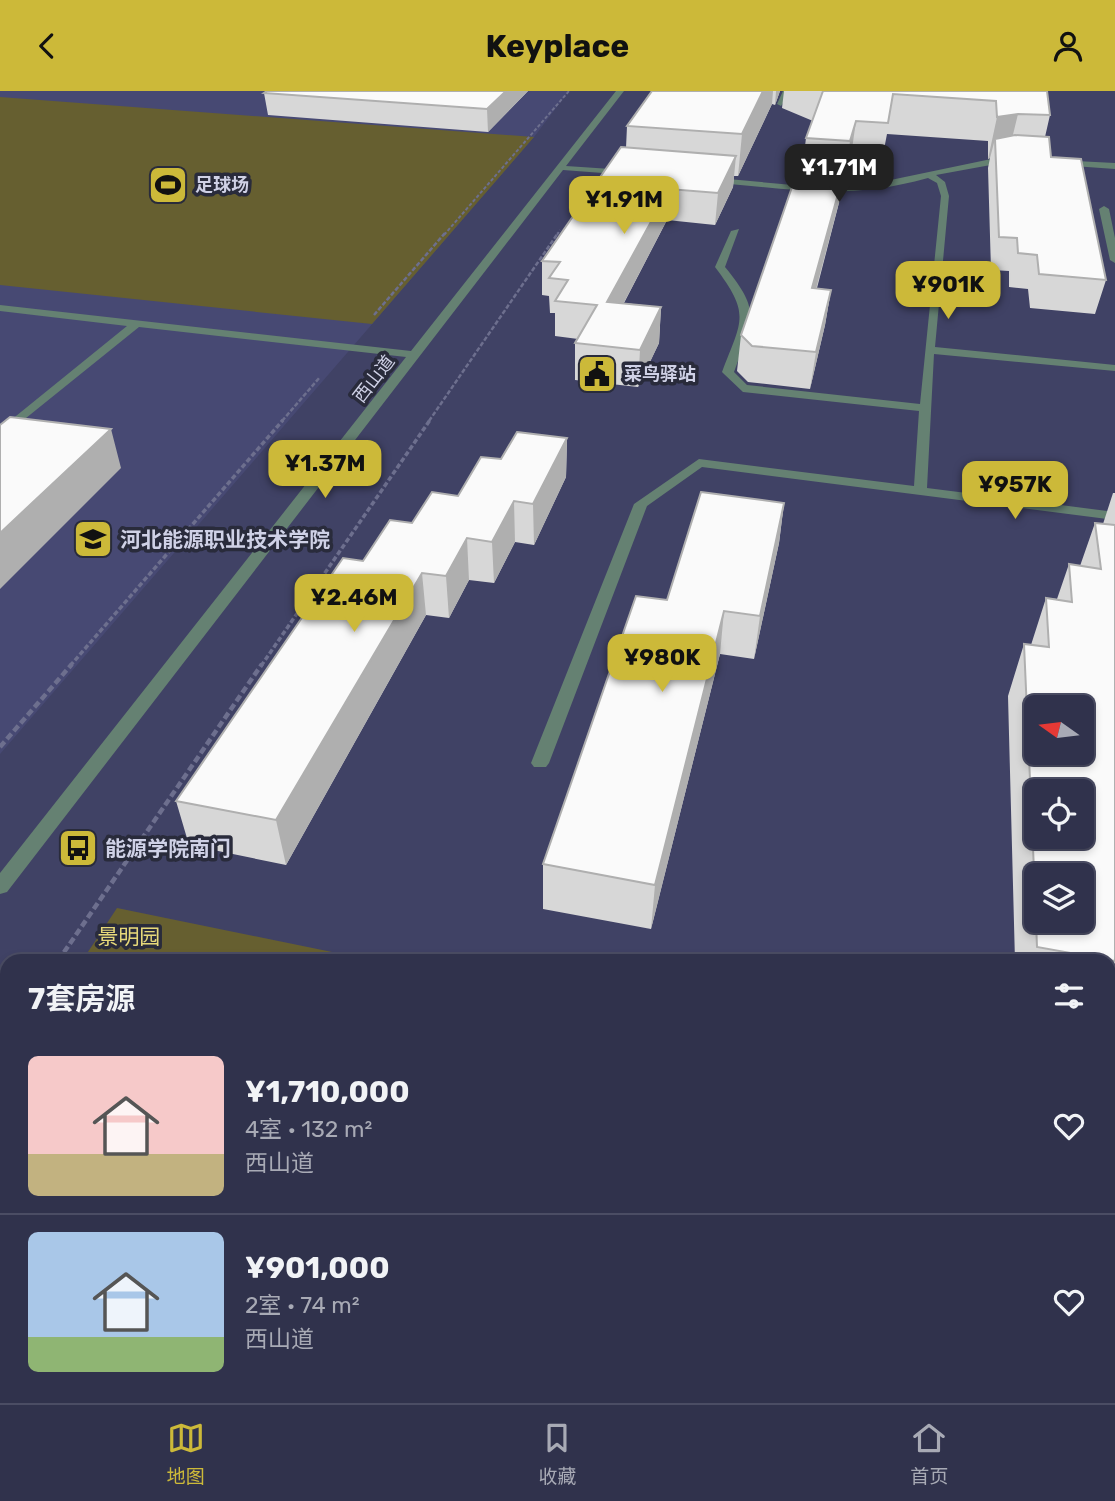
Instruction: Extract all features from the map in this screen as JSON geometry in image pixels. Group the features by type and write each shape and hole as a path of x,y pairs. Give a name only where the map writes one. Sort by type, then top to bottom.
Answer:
{"street":[{"name":"西山道","path":"0,887 563,168 620,91"},
{"path":"782,104 787,91"},
{"path":"695,178 844,190 877,188 972,165 1019,160"},
{"path":"1042,161 1115,166"},
{"path":"563,168 641,174"},
{"path":"920,492 924,408 945,196 941,182 928,174"},
{"path":"1104,209 1115,260"},
{"path":"736,231 720,267 743,294 749,312 729,372 743,388 924,408"},
{"path":"0,308 417,355"},
{"path":"0,435 136,324"},
{"path":"929,350 1115,368"},
{"path":"540,763 641,504 699,463 1115,516"}],"path":[{"path":"0,747 569,91"},
{"path":"63,954 561,228"}],"shaded area":[{"name":"河北能源职业技术学院","path":"0,91 569,91 534,137 0,754"}],"green space":[{"path":"0,97 534,137 372,324 0,285"},
{"name":"景明园","path":"117,908 342,954 87,954"}],"building":[{"path":"506,91 487,109 264,93"},
{"path":"652,91 763,91 742,134 627,126"},
{"path":"823,91 1047,91 1050,115 1018,114 997,117 996,101 893,94 888,123 856,121 850,141 806,138"},
{"path":"1015,135 1049,137 1051,157 1081,159 1106,280 1039,274 1037,255 1018,253 1017,238 999,237 995,139"},
{"path":"621,147 736,156 718,193 669,189 607,302 661,307 640,350 575,343 597,305 555,301 568,280 549,278 560,262 542,261"},
{"path":"801,161 846,165 812,288 831,290 816,352 752,346 741,335"},
{"path":"10,417 111,429 0,533 0,425"},
{"path":"517,432 567,438 533,504 514,501 492,542 467,538 446,576 422,573 276,820 176,801 343,558 363,561 390,520 412,523 432,492 458,496 481,457 501,459"},
{"path":"701,492 784,503 760,616 724,611 655,885 543,864 636,596 667,600"},
{"path":"1095,523 1115,525 1115,954 1076,954 1037,947 1036,933 1094,933 1094,863 1034,863 1033,849 1094,849 1094,779 1030,779 1029,765 1094,765 1094,695 1026,695 1024,644 1049,647 1046,598 1072,602 1069,564 1101,569"}],"place":[{"name":"足球场","path":"168,185"},
{"name":"菜鸟驿站","path":"597,374"},
{"name":"河北能源职业技术学院","path":"93,539"},
{"name":"能源学院南门","path":"78,848"}]}
